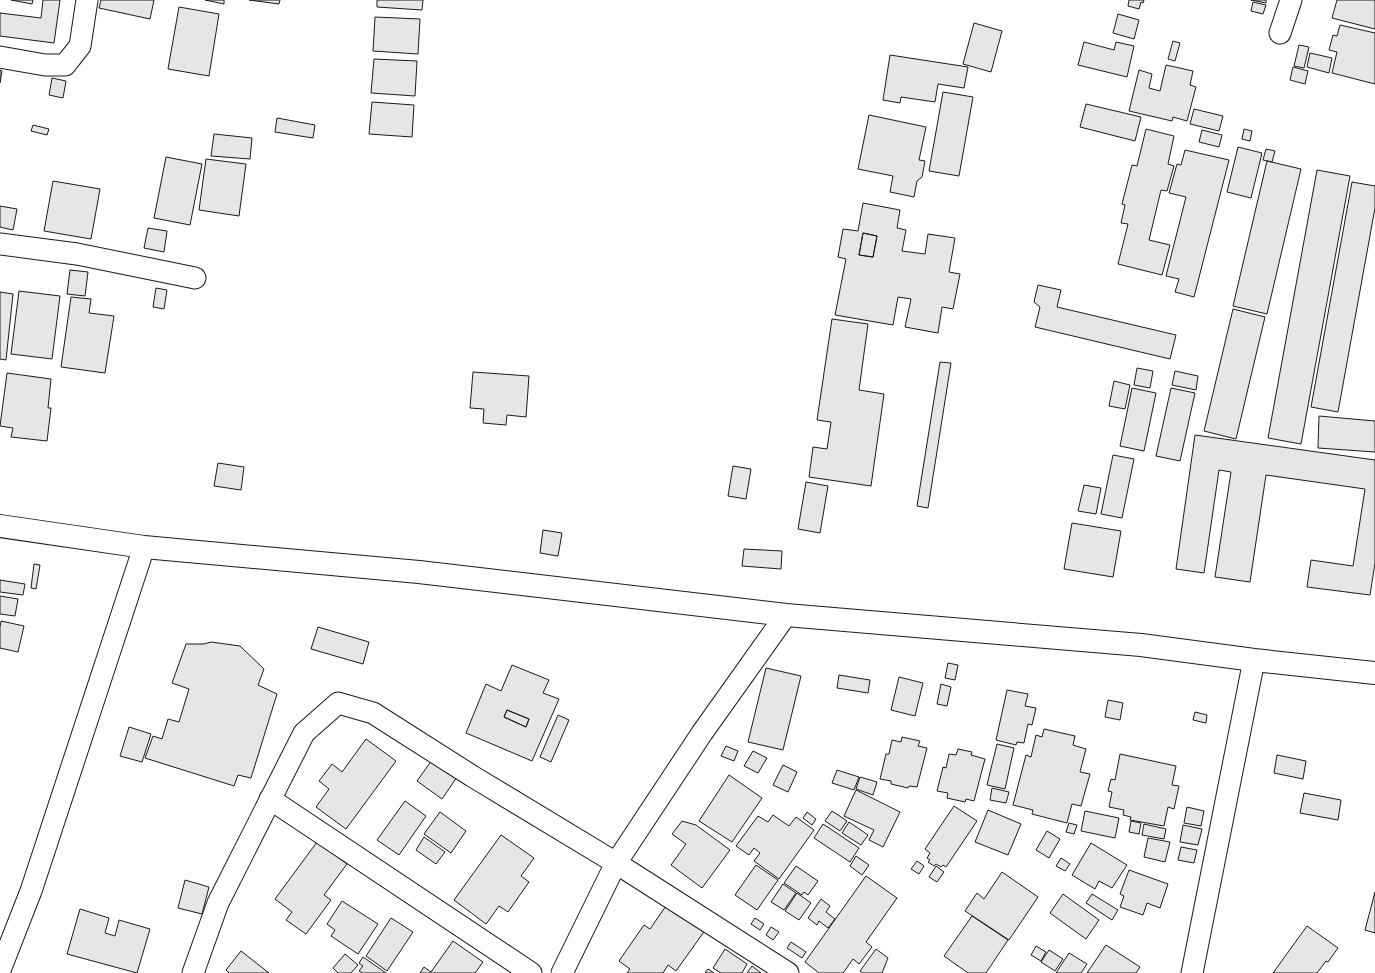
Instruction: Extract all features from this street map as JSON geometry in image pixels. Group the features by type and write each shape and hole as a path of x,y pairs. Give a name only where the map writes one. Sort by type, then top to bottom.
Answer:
{"street":[{"path":"0,58 45,66 65,65 80,46 87,0"},
{"path":"1280,33 1291,0"},
{"path":"0,244 77,254 195,278"},
{"path":"0,526 144,547 419,572 786,615 1141,645 1254,660 1375,673"},
{"path":"0,970 31,892 144,547"},
{"path":"562,973 616,863 702,733 786,615"},
{"path":"1192,973 1254,660"},
{"path":"193,973 218,903 304,733 338,703 373,713 472,776 616,863 788,973"},
{"path":"270,800 531,973"}],"building":[{"path":"11,0 33,0 32,4"},
{"path":"43,0 60,0 54,43 0,36 0,13 41,18"},
{"path":"101,0 154,0 150,19 99,8"},
{"path":"205,0 224,0 224,4"},
{"path":"249,0 280,0 279,4"},
{"path":"377,0 423,0 422,10 377,7"},
{"path":"1129,0 1144,0 1143,3 1141,2 1139,9 1128,6"},
{"path":"1251,0 1266,0 1266,3"},
{"path":"1337,0 1375,0 1375,29 1332,18"},
{"path":"1253,2 1266,5 1263,14 1251,11"},
{"path":"179,7 219,14 209,76 168,69"},
{"path":"1118,14 1139,20 1134,39 1113,33"},
{"path":"375,17 420,19 418,54 373,51"},
{"path":"974,23 1002,31 991,72 963,64"},
{"path":"1340,25 1375,33 1375,84 1332,73 1337,52 1329,50 1333,35 1337,36"},
{"path":"1173,41 1180,43 1175,61 1168,59"},
{"path":"1084,42 1114,50 1116,42 1134,46 1127,77 1078,65"},
{"path":"1299,45 1309,47 1304,68 1294,66"},
{"path":"1310,53 1332,58 1329,73 1307,67"},
{"path":"890,55 968,67 964,88 938,84 935,102 901,97 900,103 883,100"},
{"path":"374,59 417,61 415,96 371,93"},
{"path":"1166,65 1193,71 1190,85 1196,87 1187,121 1173,117 1172,121 1129,111 1139,70 1152,74 1149,88 1160,91"},
{"path":"1293,67 1308,71 1305,84 1290,80"},
{"path":"0,70 2,71 0,83"},
{"path":"52,78 66,81 63,98 49,95"},
{"path":"943,92 973,97 959,176 929,171"},
{"path":"372,102 414,105 412,137 369,134"},
{"path":"1086,104 1141,117 1135,141 1080,127"},
{"path":"1194,109 1223,116 1219,131 1190,124"},
{"path":"869,115 926,127 919,160 925,161 922,177 917,181 914,197 890,192 893,176 858,169"},
{"path":"277,118 315,125 313,138 275,132"},
{"path":"33,125 49,129 47,135 31,131"},
{"path":"1146,129 1174,136 1168,164 1174,166 1167,191 1161,190 1149,240 1170,245 1162,275 1118,264 1128,224 1121,223 1125,205 1122,204 1132,165 1137,166"},
{"path":"1244,129 1252,131 1250,141 1242,139"},
{"path":"1202,130 1222,135 1219,147 1199,142"},
{"path":"214,134 252,138 250,159 211,156"},
{"path":"1238,147 1262,153 1251,198 1227,192"},
{"path":"1266,149 1275,151 1272,162 1263,160"},
{"path":"1185,150 1229,160 1194,297 1175,292 1179,279 1166,276 1186,197 1169,193 1177,164 1181,165"},
{"path":"166,157 202,164 190,225 154,218"},
{"path":"206,159 246,164 239,216 199,210"},
{"path":"1267,161 1301,169 1267,314 1233,306"},
{"path":"1317,170 1350,176 1301,444 1268,438"},
{"path":"53,181 100,189 91,239 44,231"},
{"path":"1352,182 1375,186 1375,208 1338,412 1311,407"},
{"path":"863,203 900,210 897,228 906,230 902,251 925,254 928,234 955,238 949,272 960,274 953,309 942,307 938,333 905,327 911,299 898,297 893,325 835,315 846,259 838,257 843,229 858,231","holes":["863,233 877,236 873,257 859,255"]},
{"path":"0,206 17,209 13,230 0,227"},
{"path":"148,228 167,231 164,252 144,248"},
{"path":"863,233 877,236 873,257 859,255"},
{"path":"70,270 88,272 85,296 67,294"},
{"path":"1038,285 1061,290 1057,307 1176,335 1170,359 1035,327 1040,307 1034,302"},
{"path":"156,288 167,290 164,309 153,307"},
{"path":"19,291 60,296 52,359 11,354"},
{"path":"0,292 13,294 6,360 0,359"},
{"path":"71,297 91,299 89,313 114,316 105,373 61,367"},
{"path":"1233,309 1265,317 1236,439 1204,431"},
{"path":"832,319 868,324 859,390 884,394 871,486 809,477 813,447 827,449 831,422 817,420"},
{"path":"940,362 951,363 928,508 917,506"},
{"path":"1137,368 1153,371 1150,388 1134,385"},
{"path":"1175,371 1198,376 1196,390 1172,385"},
{"path":"473,372 529,376 526,417 507,415 506,425 483,423 484,409 470,408"},
{"path":"7,373 51,379 48,408 51,408 47,441 11,437 13,428 0,426"},
{"path":"1114,381 1130,385 1125,409 1109,406"},
{"path":"1132,388 1156,393 1144,451 1120,446"},
{"path":"1171,388 1195,393 1180,461 1156,456"},
{"path":"1319,416 1375,421 1375,452 1318,448"},
{"path":"1195,435 1375,460 1375,563 1370,595 1307,587 1311,560 1353,566 1365,489 1266,475 1250,582 1215,577 1231,472 1219,470 1204,573 1176,569"},
{"path":"1113,455 1134,459 1122,518 1101,514"},
{"path":"218,463 244,467 241,490 214,486"},
{"path":"733,466 751,469 746,499 728,496"},
{"path":"806,482 828,486 820,533 798,529"},
{"path":"1084,485 1101,488 1096,514 1078,511"},
{"path":"1072,523 1121,531 1113,577 1064,569"},
{"path":"543,530 562,533 558,556 540,553"},
{"path":"744,549 782,551 781,569 742,566"},
{"path":"34,564 40,565 36,589 31,588"},
{"path":"0,580 25,584 23,595 0,592"},
{"path":"0,596 18,599 15,616 0,614"},
{"path":"1,621 24,626 18,652 0,648"},
{"path":"318,627 369,642 363,664 311,649"},
{"path":"211,642 240,646 264,669 258,685 277,694 251,778 238,775 234,786 145,758 153,736 162,739 168,719 179,722 189,689 172,683 186,644 204,644"},
{"path":"948,663 958,665 955,680 945,678"},
{"path":"512,665 549,680 543,693 559,699 532,761 466,733 486,684 501,691","holes":["507,710 529,719 526,727 504,717"]},
{"path":"766,668 801,676 783,750 748,742"},
{"path":"839,675 870,680 868,693 837,688"},
{"path":"899,677 923,683 915,716 891,710"},
{"path":"941,684 951,687 947,706 937,704"},
{"path":"1007,690 1028,694 1025,706 1036,708 1032,725 1028,724 1024,743 1017,742 1016,745 996,740"},
{"path":"1108,700 1123,703 1120,720 1105,717"},
{"path":"507,710 529,719 526,727 504,717"},
{"path":"1195,712 1207,715 1206,723 1193,720"},
{"path":"558,715 569,720 551,762 540,757"},
{"path":"129,727 151,734 142,762 120,756"},
{"path":"1044,729 1075,736 1073,745 1086,749 1080,772 1090,774 1081,806 1072,804 1067,823 1032,814 1033,810 1013,805 1026,755 1031,757 1036,735 1042,737"},
{"path":"902,737 920,741 918,746 927,748 917,787 909,786 908,788 891,784 891,781 880,779 886,754 889,754 892,740 901,742"},
{"path":"366,739 396,761 346,829 316,807 329,789 319,781 332,764 342,772"},
{"path":"997,744 1014,748 1005,789 987,785"},
{"path":"726,746 738,751 734,761 721,756"},
{"path":"958,749 972,752 971,755 985,759 974,801 966,799 965,802 947,798 948,793 937,791 943,767 946,768 949,754 956,755"},
{"path":"753,751 767,758 758,773 744,766"},
{"path":"1120,754 1176,766 1172,785 1179,786 1174,809 1168,807 1164,826 1130,820 1131,817 1123,815 1124,810 1109,807 1112,792 1108,791 1111,779 1115,780"},
{"path":"1277,755 1306,761 1303,779 1274,773"},
{"path":"432,760 457,777 442,799 417,781"},
{"path":"783,765 797,772 788,792 773,785"},
{"path":"837,770 859,777 854,790 832,783"},
{"path":"729,775 762,798 732,842 699,821"},
{"path":"860,777 877,782 873,795 856,789"},
{"path":"992,788 1009,792 1006,803 990,800"},
{"path":"856,790 900,812 883,847 869,840 874,830 844,816"},
{"path":"1304,793 1341,800 1338,820 1300,813"},
{"path":"405,801 426,816 399,855 377,840"},
{"path":"954,806 977,821 946,867 943,865 941,867 936,864 934,866 928,862 930,860 927,858 930,853 925,849"},
{"path":"1187,807 1204,811 1201,826 1184,823"},
{"path":"988,810 1021,824 1008,855 975,842"},
{"path":"832,811 847,821 840,831 825,821"},
{"path":"1085,811 1119,818 1115,838 1081,831"},
{"path":"440,812 466,831 451,853 424,834"},
{"path":"807,812 816,819 812,825 803,818"},
{"path":"773,815 789,826 796,817 814,830 779,879 754,861 760,853 754,848 749,855 736,846 758,816 768,822"},
{"path":"682,821 696,825 730,850 702,888 671,865 686,844 672,834"},
{"path":"1131,821 1141,823 1139,834 1129,832"},
{"path":"849,822 868,835 861,845 842,833"},
{"path":"1069,823 1077,825 1074,834 1066,832"},
{"path":"823,824 859,848 850,862 814,838"},
{"path":"1144,824 1166,829 1164,839 1142,835"},
{"path":"1183,825 1202,829 1198,845 1180,842"},
{"path":"1047,831 1060,839 1049,858 1036,850"},
{"path":"501,835 534,858 521,876 529,882 508,912 499,906 486,924 454,900"},
{"path":"424,837 445,852 436,864 416,850"},
{"path":"1148,838 1170,842 1165,862 1144,857"},
{"path":"317,842 347,864 324,895 331,900 306,934 286,920 292,912 275,899"},
{"path":"1091,843 1127,865 1112,888 1099,881 1095,889 1072,875"},
{"path":"1181,847 1197,850 1194,863 1178,860"},
{"path":"856,856 869,865 862,875 850,866"},
{"path":"1061,858 1070,864 1065,871 1056,866"},
{"path":"917,861 924,866 919,874 911,869"},
{"path":"756,865 778,880 757,910 735,895"},
{"path":"796,866 818,881 808,895 804,892 802,895 784,883"},
{"path":"936,866 944,872 937,882 929,877"},
{"path":"1129,870 1168,884 1160,908 1147,903 1143,915 1120,907 1124,896 1120,894"},
{"path":"1002,872 1038,897 1009,940 965,911 977,893 984,899"},
{"path":"866,876 897,898 866,942 872,947 859,964 853,959 843,973 819,973 805,962"},
{"path":"185,880 209,887 202,914 178,908"},
{"path":"783,884 796,893 784,910 771,902"},
{"path":"1375,892 1375,933 1365,930"},
{"path":"797,893 811,903 799,920 785,911"},
{"path":"1063,894 1099,920 1086,939 1050,913"},
{"path":"1092,894 1118,910 1112,920 1086,903"},
{"path":"821,899 830,906 826,912 835,919 828,928 819,921 817,925 808,918"},
{"path":"342,901 378,924 358,954 331,936 335,930 327,924"},
{"path":"668,903 706,929 676,971 668,965 663,973 627,973 630,969 619,961 644,925 650,929"},
{"path":"80,909 109,918 105,933 115,936 119,920 150,929 137,973 67,954"},
{"path":"972,916 1008,940 986,973 968,973 944,956"},
{"path":"391,918 413,932 387,971 366,956"},
{"path":"755,918 764,924 760,930 751,924"},
{"path":"1307,926 1338,948 1328,962 1326,961 1317,973 1273,973"},
{"path":"771,927 779,932 773,940 766,935"},
{"path":"453,941 483,962 475,973 420,973 424,967 431,972"},
{"path":"791,942 806,952 802,958 787,948"},
{"path":"1106,945 1140,967 1136,973 1087,973"},
{"path":"1036,946 1046,952 1041,961 1031,955"},
{"path":"725,949 747,964 742,973 721,973 713,968"},
{"path":"876,949 888,958 882,973 863,973 860,971"},
{"path":"1049,950 1063,959 1055,971 1041,962"},
{"path":"241,951 269,973 229,973 226,970"},
{"path":"1069,953 1087,964 1081,973 1056,973"},
{"path":"345,954 358,965 351,973 338,973 333,968"},
{"path":"363,957 386,973 363,973 359,971 363,966 359,963"},
{"path":"752,966 761,973 747,973"},
{"path":"708,969 714,973 705,973"}]}
